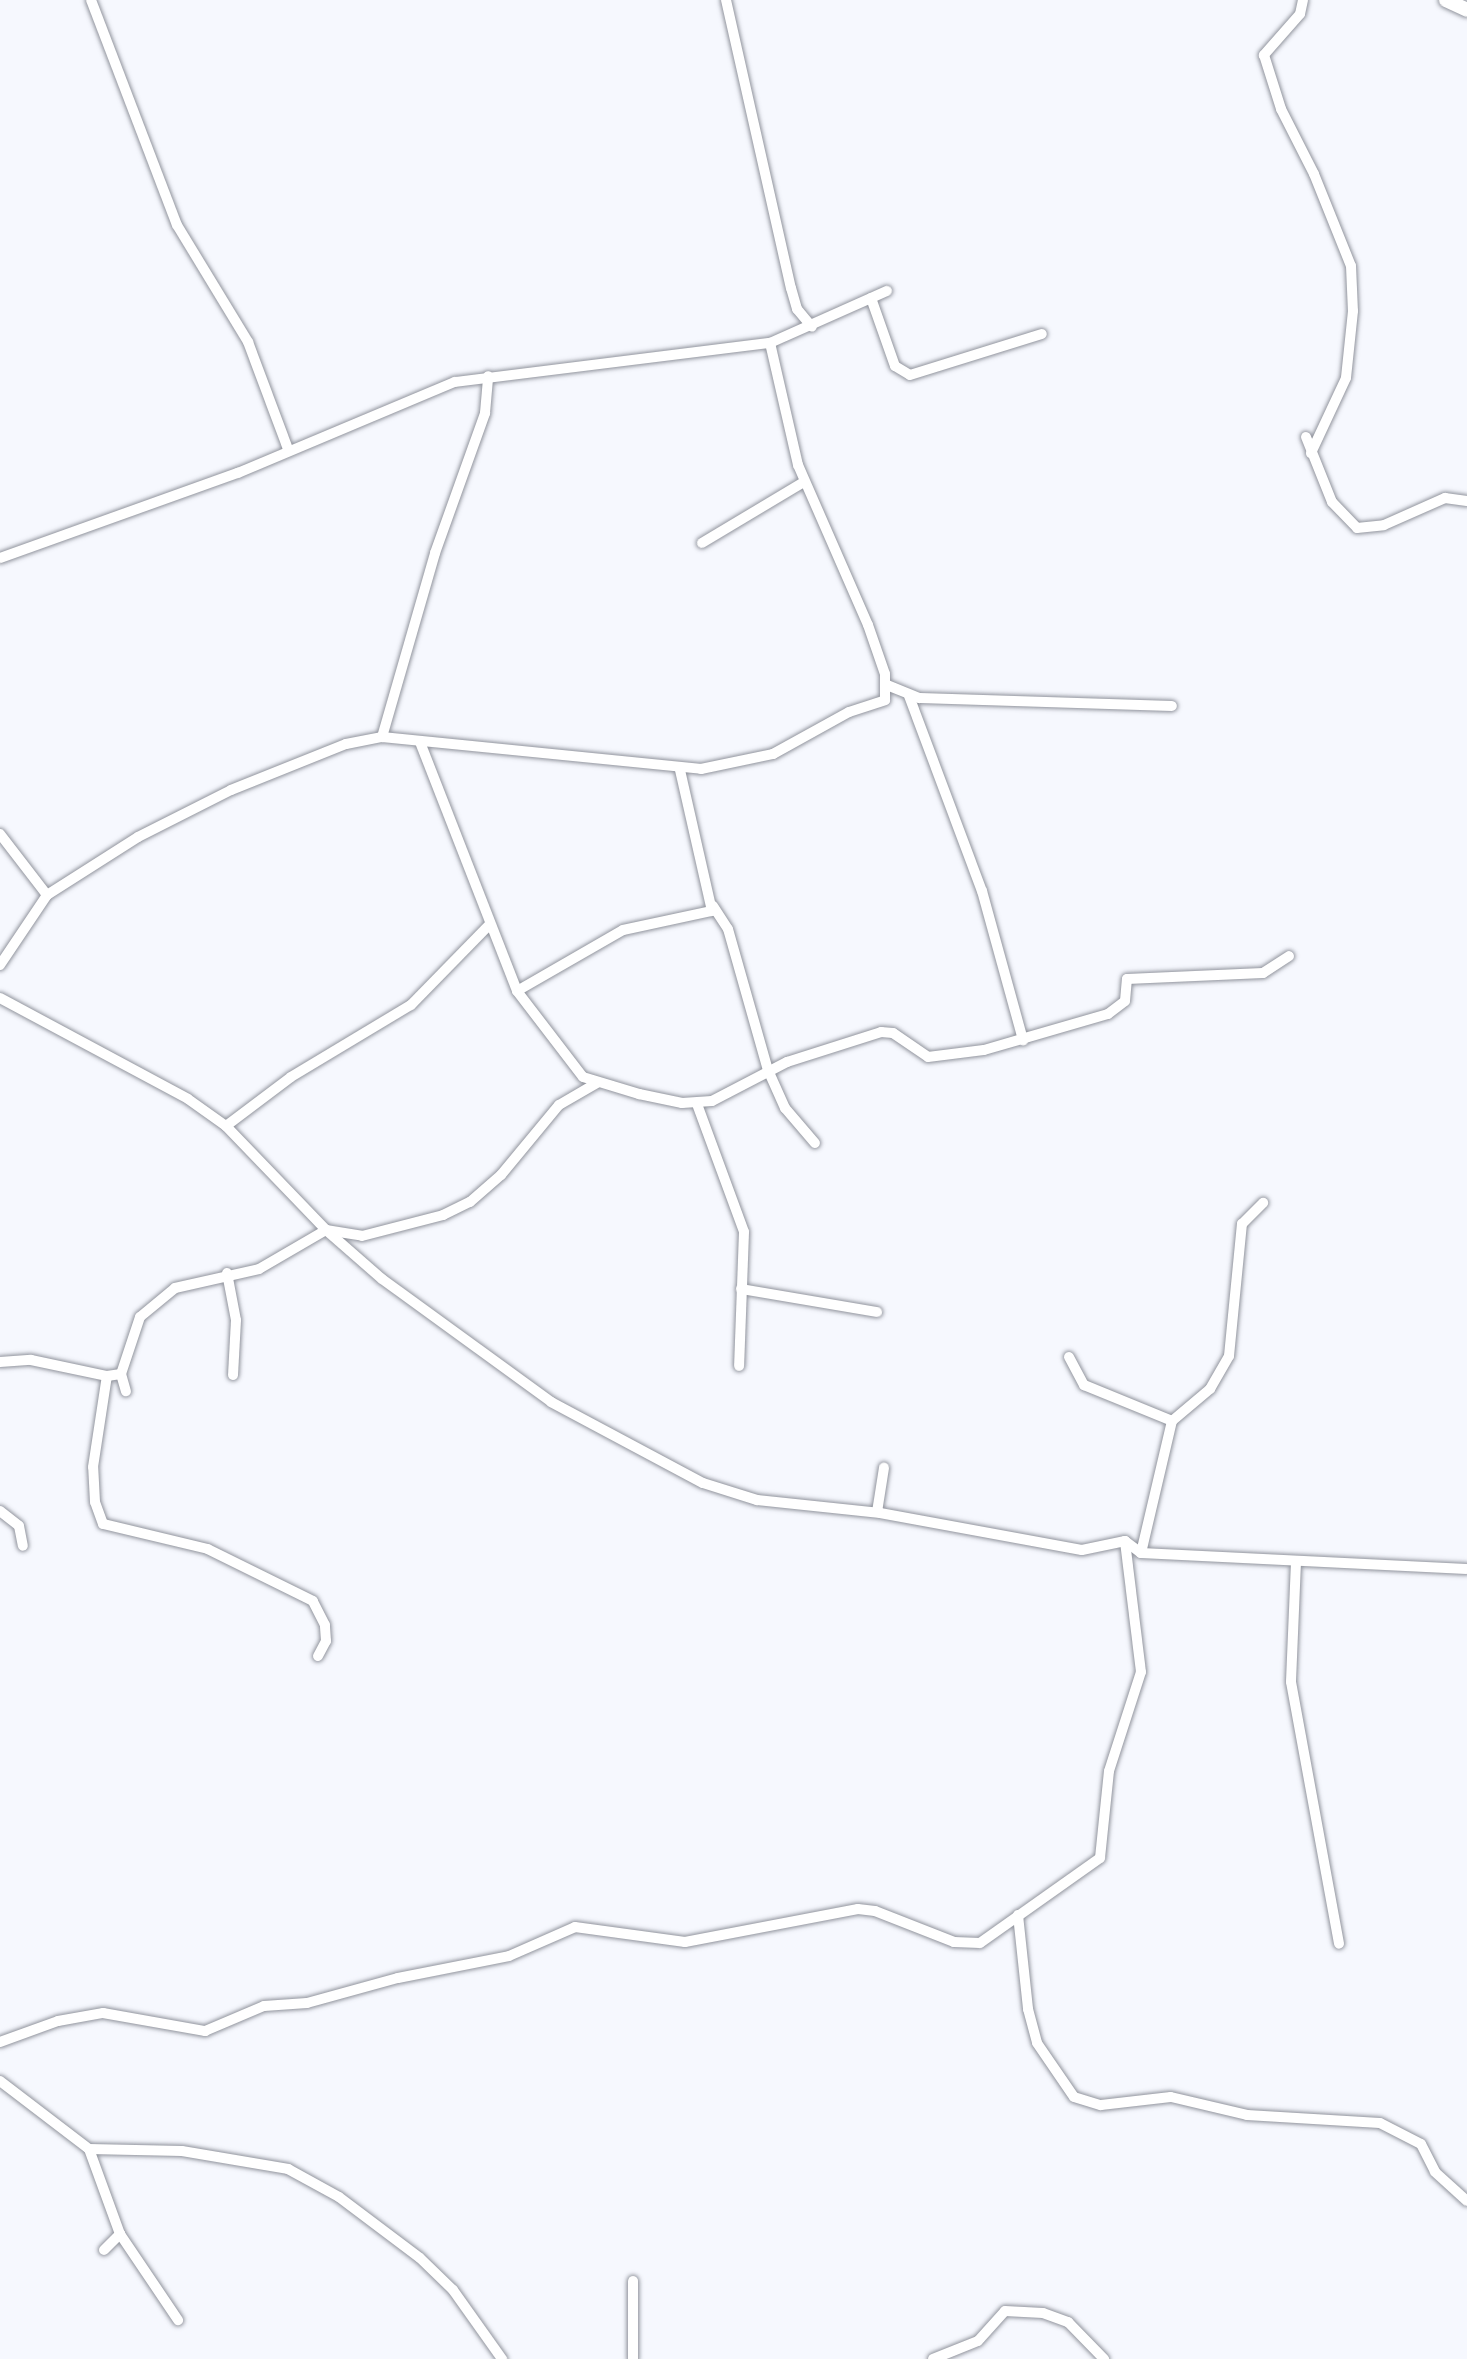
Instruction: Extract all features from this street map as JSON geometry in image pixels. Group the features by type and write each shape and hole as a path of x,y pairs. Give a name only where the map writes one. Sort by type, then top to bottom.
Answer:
{"street":[{"path":"91,0 124,75 177,225 248,342 288,449"},
{"path":"726,0 791,288 797,309 812,327"},
{"path":"1303,0 1300,14 1264,55 1281,109 1314,174 1351,266 1353,311 1346,378 1311,453"},
{"path":"1446,0 1467,10"},
{"path":"0,558 238,473 288,449 455,382 770,343 812,327 887,291"},
{"path":"871,298 895,366 910,375 1042,334"},
{"path":"0,965 47,895 138,837 231,790 335,747 382,737 563,753 680,770 738,764 773,754 849,712 879,704 888,694 887,685 856,595 804,482 770,343"},
{"path":"382,737 435,553 485,413 488,376"},
{"path":"1306,437 1332,502 1357,528 1384,525 1445,498 1467,501"},
{"path":"702,543 804,482"},
{"path":"887,685 909,696 1172,706"},
{"path":"909,696 982,891 1023,1040"},
{"path":"420,742 488,926 517,991 569,1063 597,1083 697,1104 746,1086 768,1070 881,1032 893,1033 928,1057 942,1059 1023,1040 1108,1014 1125,1001 1127,979 1263,973 1289,956"},
{"path":"680,770 713,906 728,929 768,1070 785,1108 815,1143"},
{"path":"0,834 47,895"},
{"path":"517,991 623,930 707,914 713,906"},
{"path":"226,1126 291,1077 411,1005 488,926"},
{"path":"0,998 138,1069 226,1126 326,1230 382,1279 599,1431 703,1483 757,1500 877,1512 1082,1550 1125,1541 1141,1553 1467,1569"},
{"path":"126,1391 121,1374 136,1326 153,1303 175,1288 227,1273 259,1269 326,1230 362,1236 443,1215 470,1202 501,1175 559,1105 597,1083"},
{"path":"697,1104 744,1232 739,1366"},
{"path":"1141,1553 1172,1421 1210,1389 1229,1356 1242,1224 1263,1203"},
{"path":"227,1273 236,1320 233,1375"},
{"path":"741,1289 877,1312"},
{"path":"1069,1357 1084,1385 1172,1421"},
{"path":"0,1362 31,1360 107,1376 121,1374"},
{"path":"107,1376 93,1467 95,1502 103,1524 208,1549 313,1601 325,1625 326,1641 318,1656"},
{"path":"877,1512 884,1468"},
{"path":"0,1511 19,1526 23,1546"},
{"path":"0,2042 58,2021 103,2013 205,2031 264,2006 307,2003 398,1978 509,1956 575,1927 685,1942 858,1909 967,1945 991,1937 1100,1858 1109,1771 1131,1716 1141,1672 1125,1541"},
{"path":"1296,1562 1291,1682 1339,1944"},
{"path":"1018,1915 1028,2009 1037,2043 1074,2097 1101,2105 1171,2097 1247,2115 1380,2123 1421,2144 1435,2172 1467,2201"},
{"path":"0,2081 89,2149 126,2154 182,2151 288,2169 339,2197 420,2258 453,2290 502,2359"},
{"path":"89,2149 120,2234 178,2320"},
{"path":"104,2250 120,2234"},
{"path":"633,2281 633,2359"},
{"path":"933,2359 978,2341 1005,2311 1043,2313 1068,2322 1104,2359"}]}
